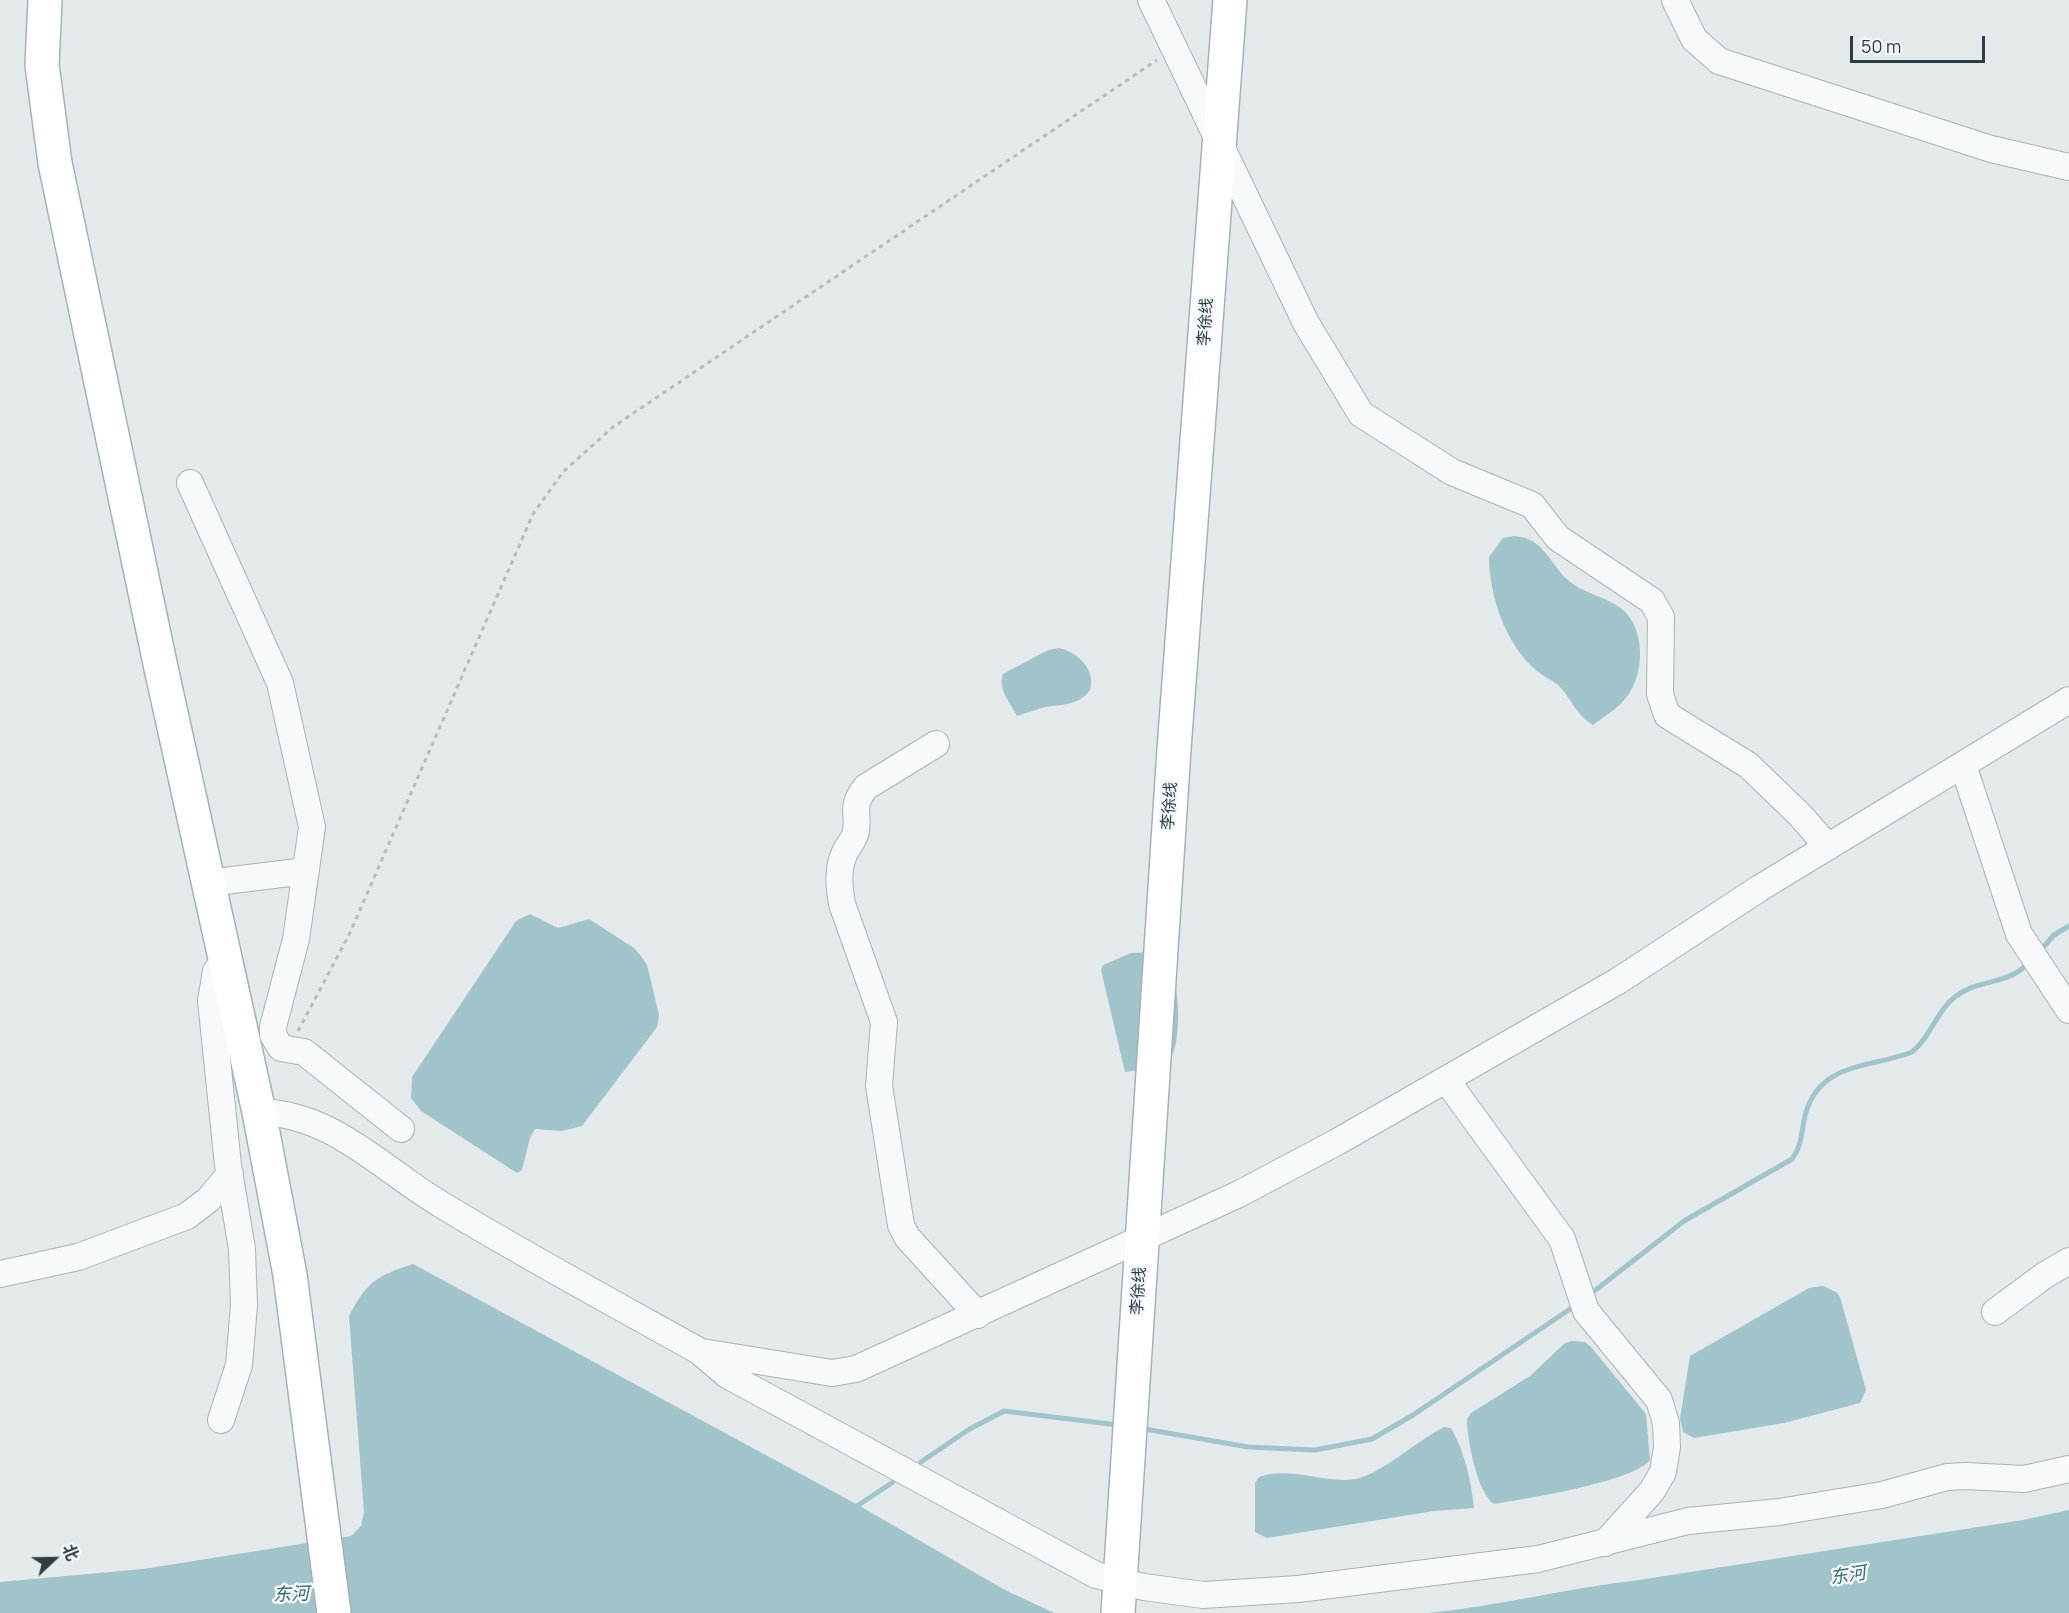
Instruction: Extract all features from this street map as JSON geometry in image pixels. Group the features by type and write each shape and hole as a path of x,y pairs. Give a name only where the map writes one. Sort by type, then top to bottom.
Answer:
{"main road":[{"path":"45,0 42,65 55,163 208,884 259,1112 290,1275 334,1613"},
{"name":"李徐线","path":"1118,1613 1173,760 1230,0"}],"street":[{"path":"1151,0 1306,323 1361,414 1452,472 1532,505 1558,538 1652,601 1661,617 1659,694 1667,716 1744,761 1800,815 1828,847"},
{"path":"1675,0 1694,39 1719,61 1991,149 2069,166"},
{"path":"190,483 280,683 312,828 296,939 273,1035 281,1048 304,1052 401,1129"},
{"path":"699,1352 832,1373 870,1364 1239,1194 1447,1081 1618,981 1828,847 2069,700"},
{"path":"936,744 866,787 859,796 854,811 856,834 844,854 838,885 842,904 884,1022 879,1086 901,1225 907,1237 978,1315"},
{"path":"1963,765 2019,934 2069,1010"},
{"path":"208,884 306,871"},
{"path":"221,1420 239,1365 244,1305 242,1249 230,1174 211,1001 216,971 226,961"},
{"path":"1447,1081 1562,1239 1582,1300 1659,1400 1666,1423 1666,1460 1658,1482 1605,1543"},
{"path":"259,1112 299,1117 326,1127 440,1204 699,1352 727,1375 1096,1575 1144,1587 1203,1595 1261,1593 1376,1577 1504,1565 1605,1543 1688,1521 1779,1512 1882,1496 1947,1477 2024,1479 2069,1469"},
{"path":"0,1274 78,1257 187,1216 208,1200 230,1174"},
{"path":"1995,1312 2045,1275 2069,1261"}],"path":[{"path":"288,1050 349,935 533,514 563,472 614,427 1174,49"}],"water":[{"path":"1514,536 1533,541 1569,581 1622,609 1630,617 1635,627 1640,663 1634,685 1621,703 1593,725 1579,712 1560,687 1526,660 1516,648 1501,619 1492,588 1489,557 1503,538"},
{"path":"1059,648 1073,653 1084,663 1090,676 1090,690 1075,702 1042,708 1017,716 1003,690 1003,674 1048,650"},
{"path":"530,914 558,928 589,919 634,948 647,965 659,1015 657,1027 582,1126 562,1131 535,1129 530,1138 522,1170 517,1173 421,1111 411,1098 412,1077 516,921"},
{"path":"1148,952 1173,979 1177,996 1176,1045 1173,1054 1165,1063 1148,1069 1125,1072 1101,970 1103,965 1131,953"},
{"name":"东河","path":"413,1264 858,1505 1005,1590 1054,1613 0,1613 0,1582 143,1569 351,1536 361,1526 364,1512 349,1316 361,1295 374,1282 390,1272"},
{"path":"1823,1286 1836,1292 1840,1297 1866,1390 1860,1403 1784,1423 1694,1438 1683,1432 1680,1419 1690,1356 1809,1288"},
{"path":"1585,1342 1591,1347 1646,1414 1650,1460 1640,1468 1601,1482 1552,1494 1494,1504 1488,1498 1478,1478 1471,1452 1467,1419 1471,1413 1530,1376 1565,1343"},
{"path":"1444,1427 1451,1428 1464,1457 1474,1508 1434,1511 1267,1538 1255,1532 1255,1483 1259,1477 1283,1473 1344,1480 1356,1479 1377,1471"},
{"name":"东河","path":"2069,1510 2069,1613 1428,1613 2023,1520"}],"waterway":[{"path":"2039,952 2054,935 2069,926"},
{"path":"1588,1296 1684,1221 1792,1159 1800,1142 1806,1112 1814,1095 1824,1083 1850,1069 1912,1052 1956,996 1974,987 2012,975 2028,963"},
{"path":"1139,1428 1248,1447 1315,1450 1372,1439 1413,1415 1576,1305"},
{"path":"921,1462 968,1430 1004,1411 1118,1425"},
{"path":"854,1508 893,1482"}]}
